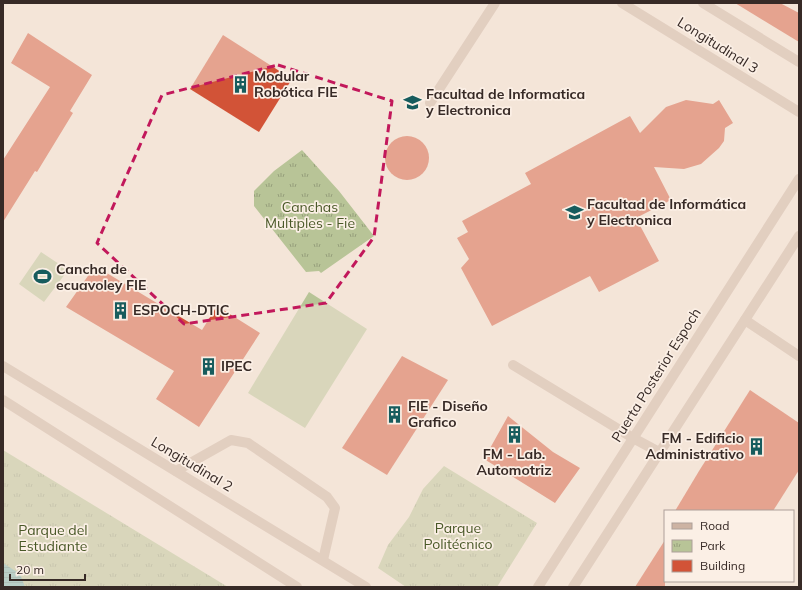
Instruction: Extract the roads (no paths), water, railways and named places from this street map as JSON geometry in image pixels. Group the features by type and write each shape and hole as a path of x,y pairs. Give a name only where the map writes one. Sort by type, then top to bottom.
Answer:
{"street":[{"path":"430,103 495,3"},
{"name":"Longitudinal 3","path":"622,3 799,112"},
{"name":"Longitudinal 3","path":"703,3 799,62"},
{"name":"Puerta Posterior Espoch","path":"538,587 799,179"},
{"path":"573,587 799,236"},
{"path":"744,320 799,356"},
{"path":"513,364 633,438 659,452"},
{"name":"Longitudinal 2","path":"3,366 366,587"},
{"path":"3,400 297,587"},
{"path":"176,471 231,440 248,443 327,497 335,508 323,560"}],"water":[{"path":"3,563 20,574 25,587 3,587"}],"place":[{"name":"Modular Robótica FIE","path":"241,84"},
{"name":"Facultad de Informatica y Electronica","path":"413,102"},
{"name":"Facultad de Informática y Electronica","path":"574,212"},
{"name":"Cancha de ecuavoley FIE","path":"43,277"},
{"name":"ESPOCH-DTIC","path":"120,310"},
{"name":"IPEC","path":"208,366"},
{"name":"FIE - Diseño Grafico","path":"395,414"},
{"name":"FM - Lab. Automotriz","path":"514,434"},
{"name":"FM - Edificio Administrativo","path":"757,446"}],"park label":[{"name":"Canchas Multiples - Fie","path":"310,216"},
{"name":"Parque Politécnico","path":"458,536"},
{"name":"Parque del Estudiante","path":"53,538"}]}
